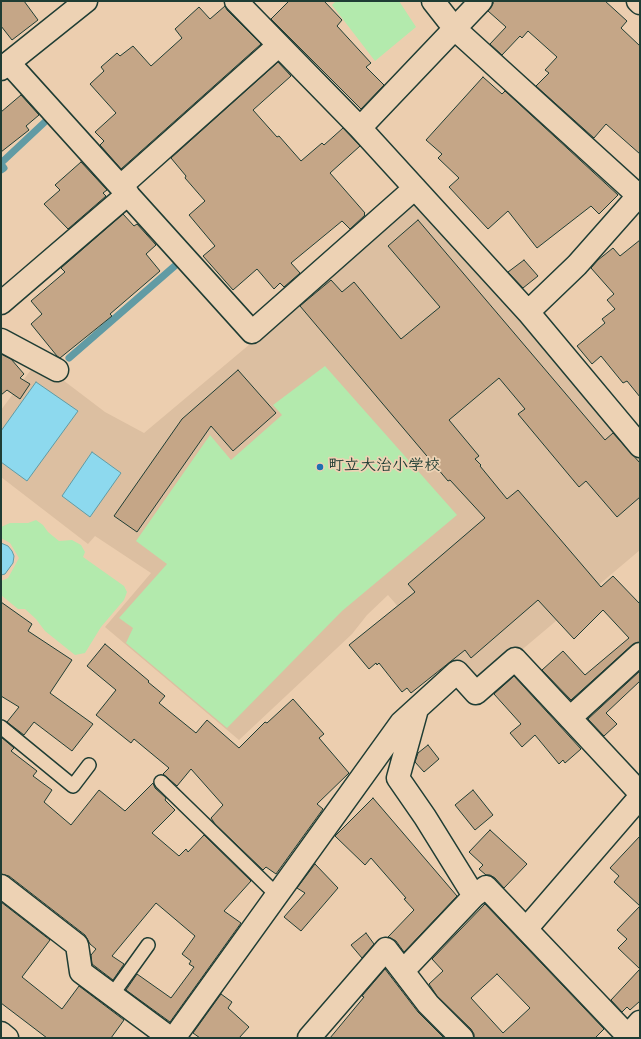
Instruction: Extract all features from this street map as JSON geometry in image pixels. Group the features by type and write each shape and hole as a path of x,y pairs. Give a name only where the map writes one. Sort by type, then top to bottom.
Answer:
{"street":[{"path":"86,1 5,66 124,190 252,332 415,188"},
{"path":"236,1 360,128 528,312 640,446"},
{"path":"433,1 455,28 639,194 577,265 528,312"},
{"path":"360,128 481,1"},
{"path":"1,303 279,45"},
{"path":"1,340 57,370"},
{"path":"570,718 640,654"},
{"path":"174,1038 401,723 457,672 476,693 515,659 640,793"},
{"path":"418,708 398,778 425,817 474,896"},
{"path":"526,928 640,797"},
{"path":"1,886 77,945 81,972 170,1038"},
{"path":"403,971 474,896 486,887 633,1033"},
{"path":"309,1038 386,949 428,1004 462,1038"},
{"path":"1,1033 7,1038"}],"lane":[{"path":"1,727 73,786 89,765"},
{"path":"161,782 277,895"},
{"path":"112,995 148,945"}],"shaded area":[{"name":"町立大治小学校","path":"413,200 490,279 640,457 640,550 479,686 450,667 388,595 367,615 352,634 239,740 105,627 151,573 95,536 88,544 1,477 1,410 36,363 55,374 105,412 144,433 250,344"}],"green space":[{"path":"336,1 399,1 416,27 375,61 332,5"},
{"path":"325,366 457,515 342,611 227,728 126,643 133,628 119,618 167,564 136,541 210,435 231,460 282,415 273,405"},
{"path":"36,520 59,541 72,540 81,545 85,552 83,557 124,586 127,592 124,600 101,627 85,653 75,655 45,631 36,619 25,609 18,609 1,595 1,581 8,578 19,558 10,543 1,538 1,527 10,523 28,523"}],"water":[{"path":"36,382 78,411 27,481 1,462 1,431"},
{"path":"92,452 121,473 90,517 62,496"},
{"path":"1,543 8,546 14,556 13,563 5,574 1,575"}],"building":[{"path":"1,1 24,1 38,20 12,40 1,26"},
{"path":"289,1 324,1 342,20 337,26 371,63 366,67 384,85 361,109 271,19"},
{"path":"493,1 605,1 627,21 621,28 640,46 640,154 606,124 594,138 536,86 549,73 545,70 557,57 528,31 522,38 520,36 502,55 490,44 506,27 488,11 493,4"},
{"path":"225,6 227,10 261,44 121,169 100,145 104,141 95,132 116,113 90,84 104,71 101,67 117,53 120,56 133,46 151,66 182,38 175,29 199,7 210,19"},
{"path":"278,62 291,76 253,110 301,161 322,143 324,145 343,128 360,146 330,173 365,213 365,215 350,229 342,221 291,263 300,273 284,287 280,283 274,289 257,269 233,290 203,256 215,246 189,215 205,201 185,178 186,176 171,158"},
{"path":"483,77 502,94 505,91 618,195 599,214 591,206 537,248 508,211 488,229 449,187 459,178 438,158 442,154 426,140"},
{"path":"21,95 39,115 26,126 29,130 1,152 1,112"},
{"path":"81,162 107,190 103,193 106,196 68,229 44,204 60,190 55,185"},
{"path":"123,214 134,226 137,224 156,245 146,254 160,271 110,314 112,316 60,358 31,324 42,314 31,301 65,272 61,268"},
{"path":"418,220 605,440 613,433 640,463 640,497 617,517 586,481 579,487 518,414 525,409 499,378 449,420 479,456 475,459 507,499 518,490 601,587 613,576 640,604 640,642 632,645 571,700 542,670 563,651 585,675 629,638 603,610 574,639 538,600 471,658 465,650 411,693 407,688 402,692 379,663 377,665 376,663 369,669 349,645 415,592 408,584 485,518 450,480 448,481 300,306 331,280 342,292 354,282 401,339 440,307 388,246"},
{"path":"640,240 640,397 627,381 623,383 601,356 592,364 577,346 605,323 602,319 615,309 607,300 614,294 591,268 598,260 613,248 620,256"},
{"path":"524,260 538,276 523,288 508,272"},
{"path":"1,354 11,359 24,374 20,378 30,384 20,399 7,390 1,395"},
{"path":"238,370 276,413 233,451 211,426 137,532 114,516 182,419"},
{"path":"1,602 32,624 28,631 72,660 50,693 93,724 72,751 34,722 24,735 7,722 19,707 1,696"},
{"path":"105,644 165,696 159,703 196,733 207,720 239,748 265,722 267,723 293,699 324,734 319,738 349,773 317,804 323,809 276,874 266,867 263,870 215,824 211,818 223,805 191,769 177,786 163,774 169,768 134,739 131,743 96,715 116,690 87,666"},
{"path":"640,671 640,681 606,713 617,724 604,736 588,719"},
{"path":"514,676 581,749 565,763 563,760 559,764 535,735 522,747 510,733 521,724 494,694"},
{"path":"1,737 14,748 11,751 37,771 33,776 52,790 44,802 71,825 99,790 125,811 153,783 155,788 166,798 165,800 175,810 152,833 179,856 186,849 188,852 204,835 251,881 224,911 241,923 170,1022 126,990 137,974 171,998 194,967 189,964 191,961 182,954 195,936 156,903 112,956 124,964 113,980 92,964 91,955 96,949 90,944 85,935 9,876 1,874"},
{"path":"428,745 439,759 424,772 415,762 418,753"},
{"path":"473,790 493,815 475,830 455,805"},
{"path":"373,798 457,896 404,952 396,941 388,937 414,910 404,899 406,898 371,858 365,865 335,836"},
{"path":"490,830 527,864 504,888 495,878 490,875 486,875 479,869 483,865 469,852"},
{"path":"640,836 640,906 614,882 619,876 610,868"},
{"path":"315,864 338,888 301,931 284,917 305,893 297,888"},
{"path":"1,902 50,940 22,977 62,1009 79,986 124,1020 111,1038 47,1038 1,1003"},
{"path":"485,904 604,1029 595,1038 474,1038 474,1034 471,1029 437,996 429,984 443,971 432,959","holes":["497,974 530,1008 503,1033 471,998"]},
{"path":"640,906 640,969 618,948 627,939 617,930"},
{"path":"366,933 374,944 362,958 351,945"},
{"path":"385,969 418,1012 444,1038 330,1038"},
{"path":"640,969 640,1001 630,1010 627,1007 622,1012 611,1000"},
{"path":"221,994 232,1002 228,1008 249,1027 239,1038 200,1038 193,1033"}],"waterway":[{"path":"1,163 48,119"},
{"path":"1,164 4,168 1,170"},
{"path":"69,358 177,264"}],"place":[{"name":"町立大治小学校","path":"320,467"}]}
